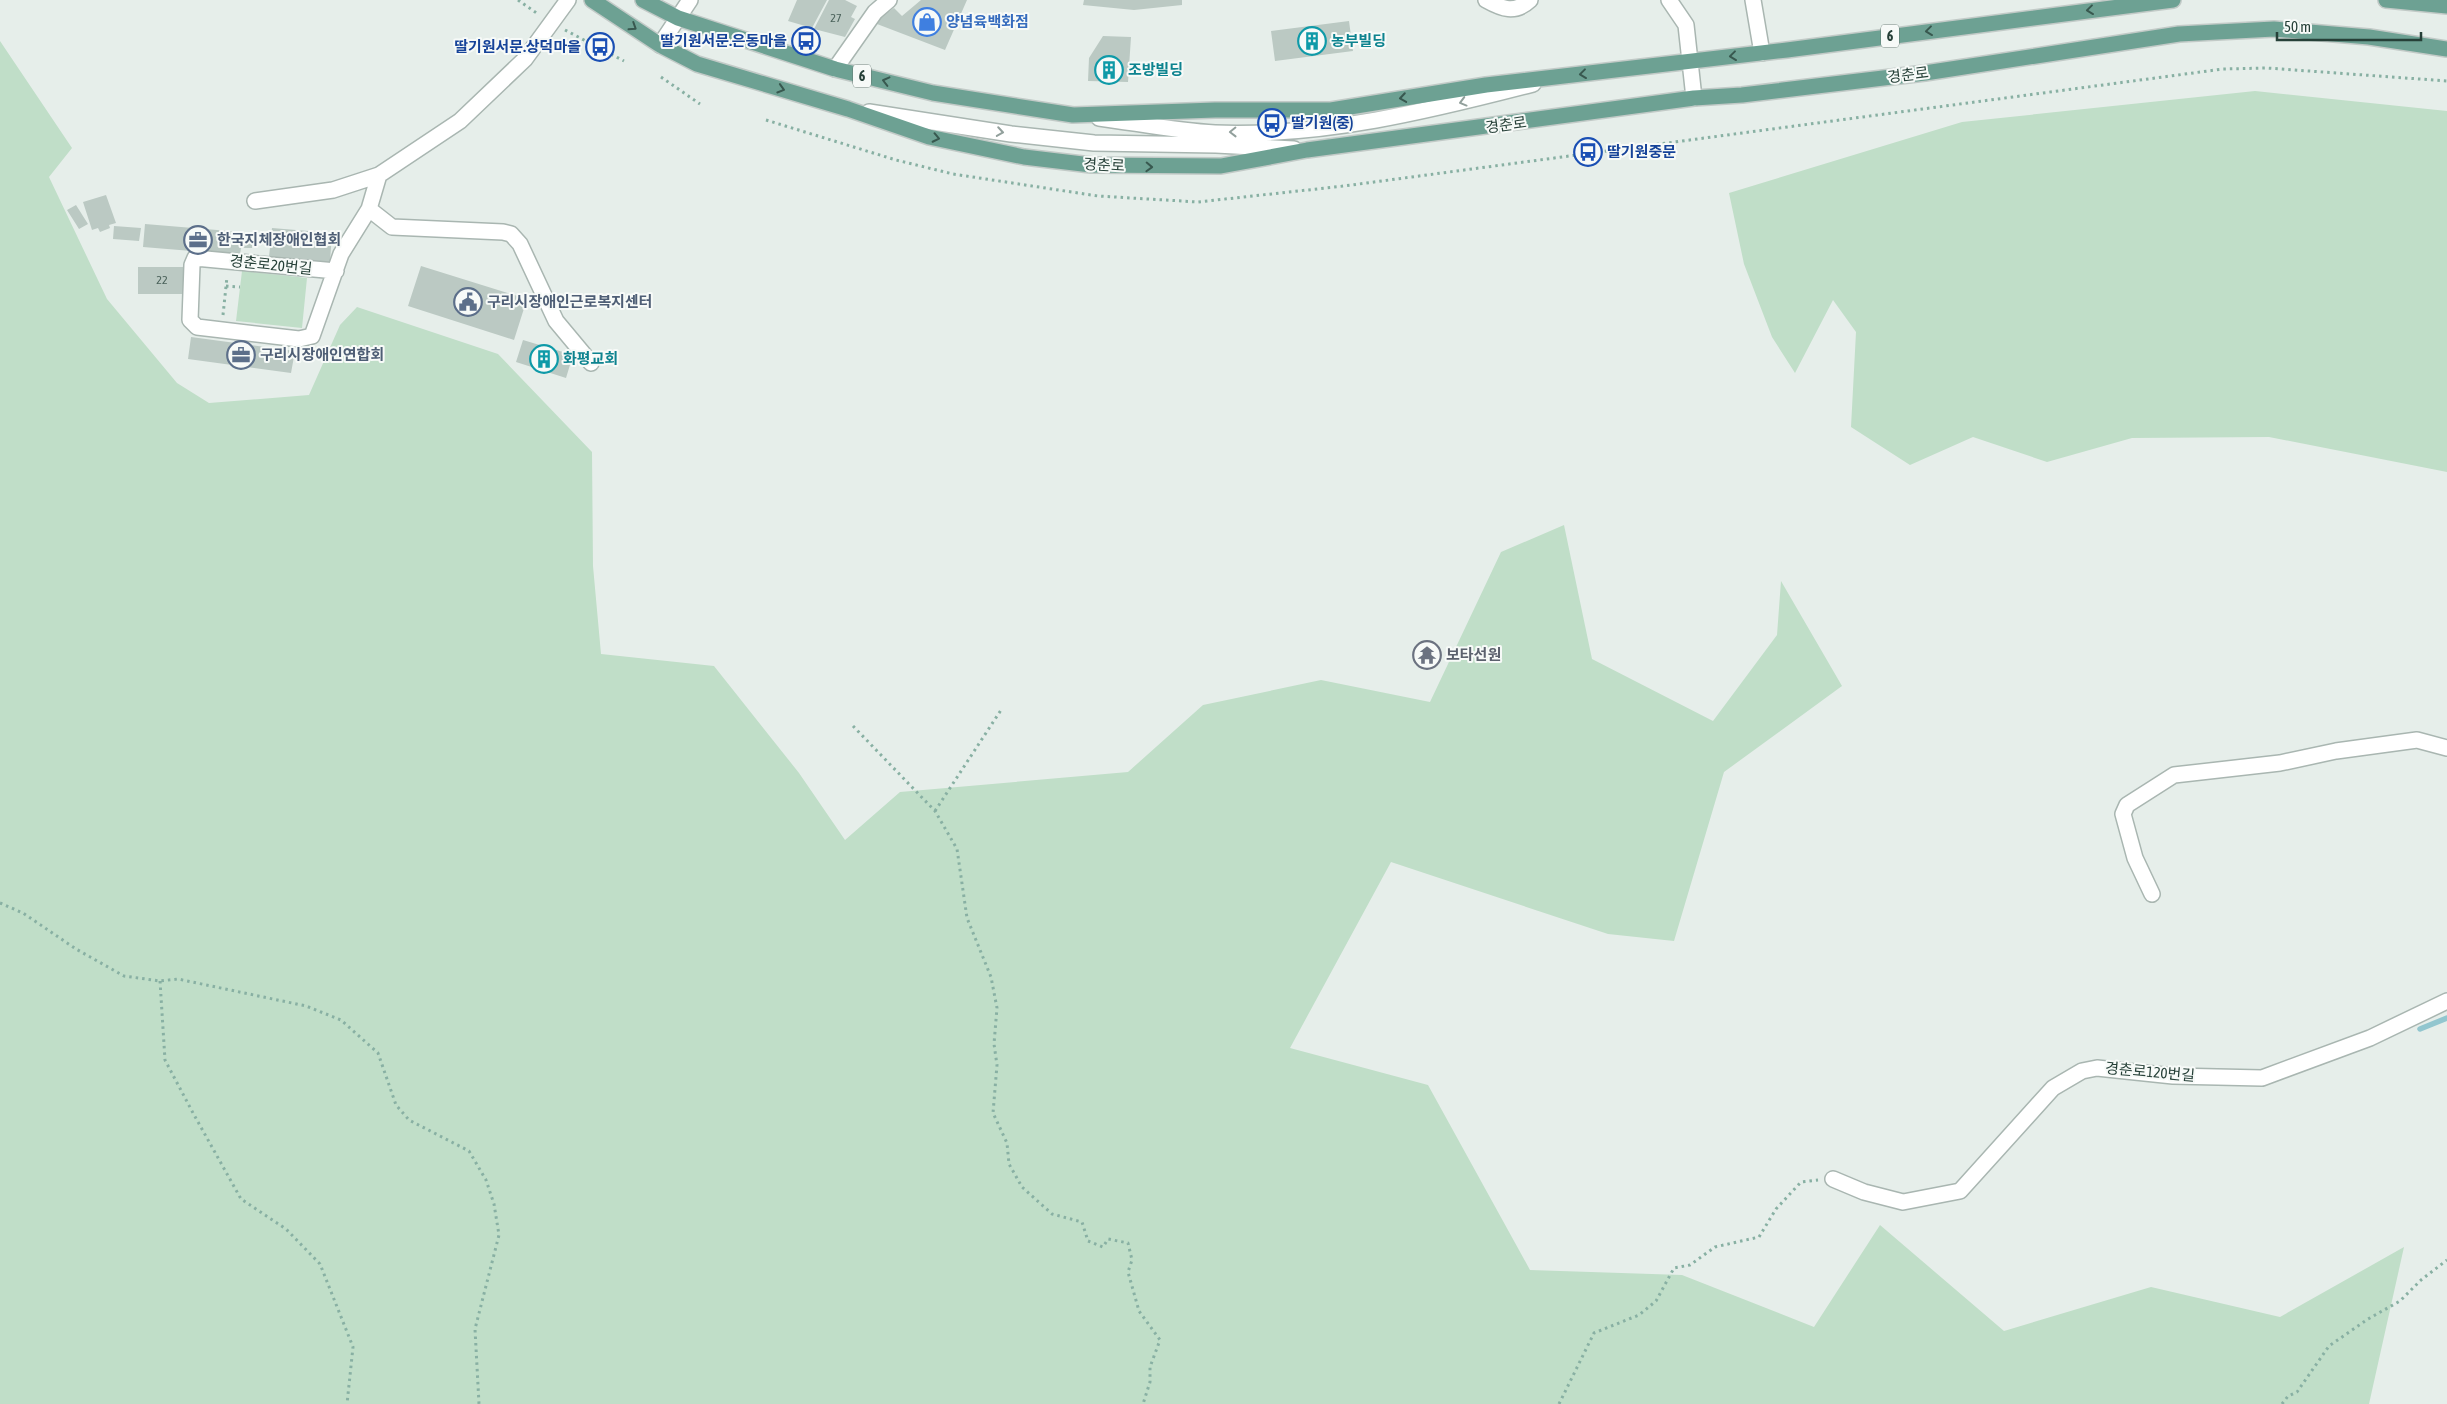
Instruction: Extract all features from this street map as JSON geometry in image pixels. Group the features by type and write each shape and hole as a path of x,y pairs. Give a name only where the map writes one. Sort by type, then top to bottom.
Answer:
{"main road":[{"name":"경춘로","path":"592,0 660,45 697,64 848,109 929,137 1024,157 1091,165 1221,166 1307,150 1694,98 1742,95 1925,73 2179,34 2274,29 2369,37 2447,49"},
{"name":"6","path":"643,0 678,18 835,69 933,93 1073,115 1215,110 1331,110 1486,85 2173,0"},
{"path":"2386,0 2447,6"}],"street":[{"path":"255,201 333,190 379,175 460,121 525,59 550,22 568,0"},
{"path":"660,45 690,0"},
{"path":"835,69 875,12 889,0"},
{"path":"1486,0 1500,8 1512,10 1523,6 1530,0"},
{"path":"1669,0 1686,25 1694,98"},
{"path":"1753,0 1762,52"},
{"path":"1073,115 1215,133 1300,131 1425,112 1561,77"},
{"path":"848,109 1011,134 1094,143 1216,144 1307,150"},
{"name":"경춘로20번길","path":"336,272 199,258 192,261 191,323 197,327 299,339 309,338 314,332 336,272 341,254 369,209 379,175"},
{"path":"369,209 392,226 511,234 520,244 560,328 591,363"},
{"path":"2152,894 2135,858 2123,814 2127,805 2174,775 2280,763 2336,751 2417,740 2447,748"},
{"name":"경춘로120번길","path":"1833,1179 1864,1192 1903,1202 1960,1191 2053,1088 2082,1072 2097,1068 2173,1076 2262,1078 2370,1038 2447,1002"}],"path":[{"path":"518,0 550,22 624,61"},
{"path":"766,120 896,160 953,174 1098,196 1198,202 1344,186 2223,69 2266,68 2447,81"},
{"path":"661,78 700,104"},
{"path":"221,330 229,261"},
{"path":"226,286 240,287"},
{"path":"935,811 1001,710"},
{"path":"853,726 935,811 958,849 967,918 991,977 997,1008 994,1044 997,1065 993,1113 1007,1143 1009,1164 1022,1187 1052,1214 1082,1222 1088,1241 1103,1247 1108,1239 1128,1243 1132,1260 1128,1272 1139,1311 1160,1340 1150,1367 1150,1382 1142,1404"},
{"path":"0,903 23,913 76,949 124,976 160,981 178,979 306,1006 341,1020 378,1053 396,1105 409,1120 469,1151 486,1180 491,1196 500,1235 475,1329 479,1404"},
{"path":"160,981 165,1060 207,1139 241,1199 286,1229 320,1264 353,1347 347,1404"},
{"path":"1559,1404 1594,1333 1639,1315 1656,1301 1674,1268 1690,1265 1715,1247 1759,1237 1776,1209 1801,1182 1833,1179"},
{"path":"2282,1404 2288,1396 2297,1392 2329,1346 2368,1319 2400,1301 2421,1280 2447,1260"}],"green space":[{"path":"0,41 72,148 49,177 107,299 177,383 209,403 309,395 340,325 357,307 498,354 592,452 593,566 601,654 714,666 799,773 845,840 900,792 1128,772 1203,705 1321,680 1430,702 1501,552 1564,525 1592,659 1713,721 1777,635 1781,581 1842,686 1724,772 1674,941 1608,934 1391,862 1290,1048 1428,1085 1530,1270 1682,1275 1814,1327 1880,1225 2004,1331 2151,1287 2280,1317 2404,1247 2369,1404 0,1404"},
{"path":"2255,91 2447,111 2447,472 2269,437 2132,438 2047,462 1973,437 1910,465 1851,427 1856,332 1833,300 1795,373 1772,337 1744,264 1729,193 1962,122"},
{"path":"242,271 307,278 302,328 236,321"}],"building":[{"path":"797,0 827,0 812,28 788,21"},
{"path":"829,0 845,0 857,6 851,17 855,19 845,37 814,29"},
{"path":"921,0 967,0 945,50 877,24 875,21 894,8 902,16"},
{"path":"1084,0 1182,0 1182,5 1134,10 1083,5"},
{"name":"농부빌딩","path":"1349,21 1353,51 1275,61 1271,31"},
{"name":"조방빌딩","path":"1103,36 1131,37 1128,82 1088,81 1089,58"},
{"path":"106,195 116,223 109,225 110,228 100,232 98,228 92,230 83,202"},
{"path":"76,205 88,224 79,229 67,210"},
{"name":"한국지체장애인협회","path":"145,224 253,233 252,248 241,248 240,255 143,247"},
{"path":"114,226 141,228 139,241 113,239"},
{"path":"272,228 332,233 330,262 269,257"},
{"name":"구리시장애인근로복지센터","path":"421,266 527,299 514,340 408,306"},
{"path":"138,267 187,267 186,294 138,294"},
{"name":"구리시장애인연합회","path":"191,337 295,351 291,373 188,359"},
{"name":"화평교회","path":"523,340 573,355 566,378 516,362"}],"waterway":[{"path":"2420,1029 2447,1018"}],"place":[{"name":"양념육백화점","path":"927,22"},
{"name":"딸기원서문.은동마을","path":"806,41"},
{"name":"농부빌딩","path":"1312,41"},
{"name":"딸기원서문.상덕마을","path":"600,47"},
{"name":"조방빌딩","path":"1109,70"},
{"name":"딸기원(중)","path":"1272,123"},
{"name":"딸기원중문","path":"1588,152"},
{"name":"한국지체장애인협회","path":"198,240"},
{"name":"구리시장애인근로복지센터","path":"468,302"},
{"name":"구리시장애인연합회","path":"241,355"},
{"name":"화평교회","path":"544,359"},
{"name":"보타선원","path":"1427,655"}]}
